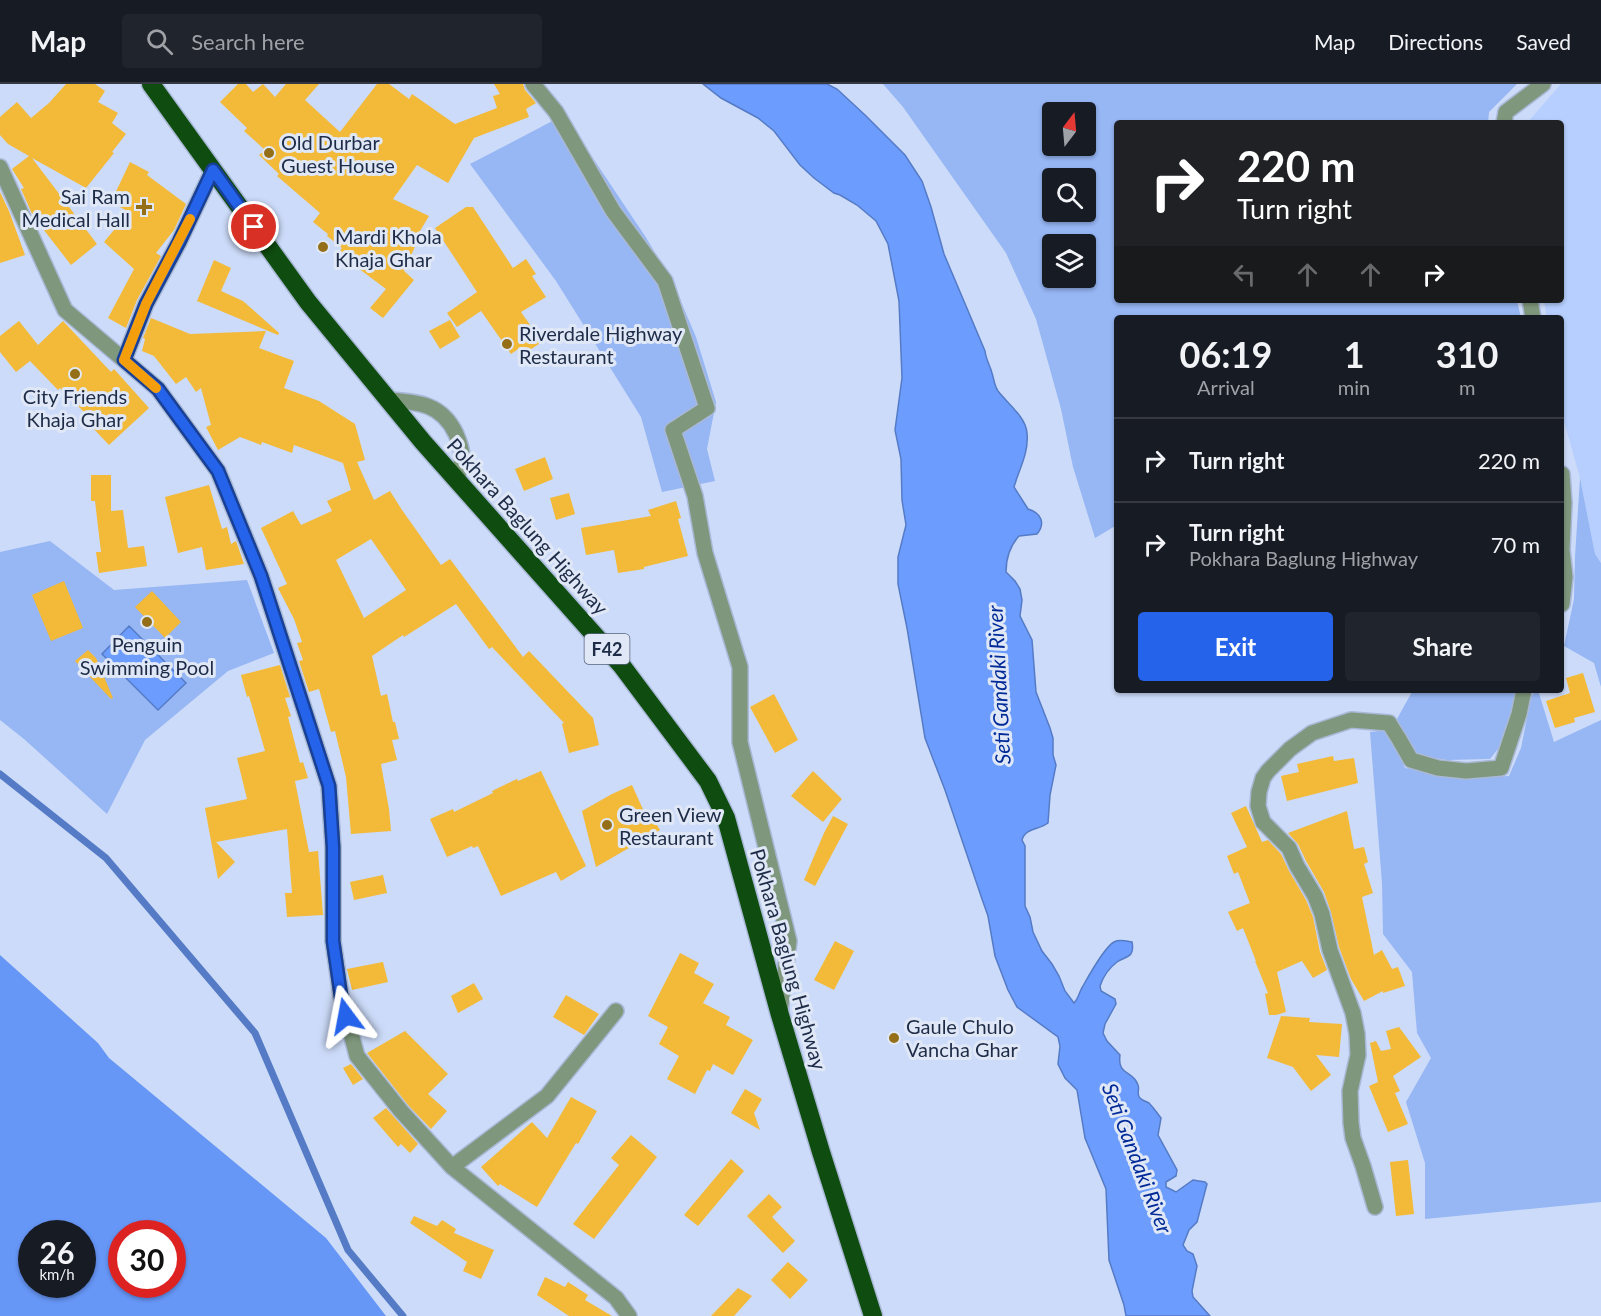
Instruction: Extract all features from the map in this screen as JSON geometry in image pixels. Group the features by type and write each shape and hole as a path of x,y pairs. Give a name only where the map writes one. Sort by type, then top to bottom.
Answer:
{"highway":[{"name":"Pokhara Baglung Highway","path":"151,84 308,302 457,480 622,666 708,781 726,818 780,1015 873,1316"}],"street":[{"path":"533,84 556,111 613,211 665,281 707,408 672,430 695,496 705,553 740,667 740,742 789,941 780,1015"},
{"path":"1505,120 1506,112 1544,84"},
{"path":"0,167 65,310 158,389 218,471 261,576 329,786 333,847 333,941 341,996 357,1056 401,1111 452,1167 616,1298 629,1316"},
{"path":"124,360 146,304 213,170"},
{"path":"389,400 424,404 440,412 452,425 459,441 462,457 457,480"},
{"path":"1564,568 1564,586"},
{"path":"1375,1207 1364,1166 1353,1138 1351,1123 1350,1091 1358,1055 1353,1013 1330,950 1322,914 1315,896 1289,848 1263,822 1258,806 1263,778 1290,749 1312,733 1351,720 1389,723 1411,760 1438,768 1466,771 1501,768 1519,714 1523,693"},
{"path":"452,1167 547,1096 616,1011"}],"shaded area":[{"path":"883,84 1517,84 1489,112 1488,120 1114,120 1114,303 1518,303 1520,315 1114,315 1114,527 1095,538 1073,467 1061,409 1036,319 1006,253 903,107"},
{"path":"1561,84 1601,84 1601,563 1595,554 1580,478 1564,421 1564,315 1546,315 1544,303 1564,303 1564,120 1530,120"},
{"path":"564,115 645,236 673,283 696,337 716,402 707,449 715,481 662,492 641,417 556,281 470,164"},
{"path":"1580,478 1595,554 1601,563 1601,687 1594,663 1564,646 1574,599"},
{"name":"Penguin Swimming Pool","path":"50,541 114,590 247,580 274,653 228,671 145,740 107,814 0,720 0,552"},
{"path":"1411,693 1517,693 1498,749 1490,759 1447,760 1415,755 1397,719"},
{"path":"1534,693 1539,693 1554,742 1601,720 1601,1202 1425,1219 1425,1163 1406,1102 1431,1058 1417,1033 1412,972 1383,934 1382,883 1370,732 1388,730 1405,768 1462,778 1509,776 1521,748"},
{"path":"0,955 98,1043 109,1058 326,1238 386,1316 0,1316"}],"water":[{"name":"Seti Gandaki River","path":"703,84 827,84 837,89 905,155 922,181 944,254 985,351 998,391 1020,416 1026,427 1027,447 1014,487 1028,509 1039,516 1042,522 1037,534 1019,536 1013,544 1006,572 1020,589 1022,600 1020,616 1032,640 1036,692 1053,738 1053,755 1056,765 1050,795 1048,823 1029,831 1022,840 1025,846 1025,906 1042,951 1074,1003 1110,945 1123,940 1132,942 1131,954 1111,967 1100,986 1101,991 1115,999 1116,1004 1105,1024 1103,1033 1120,1055 1123,1070 1136,1080 1139,1096 1149,1103 1161,1118 1158,1135 1177,1170 1176,1176 1166,1182 1166,1187 1176,1192 1193,1180 1207,1184 1197,1222 1189,1230 1183,1245 1193,1254 1197,1266 1193,1297 1210,1316 1126,1316 1109,1260 1106,1189 1085,1138 1077,1090 1065,1078 1058,1064 1060,1046 1058,1037 1017,1007 1008,990 995,956 988,916 925,738 898,584 898,557 906,525 902,500 901,459 895,430 902,378 899,301 888,244 876,221 857,205 834,193 814,178 800,165 774,131 758,118 721,98"},
{"path":"129,626 186,683 158,710 102,654"}],"building":[{"path":"66,84 95,84 105,91 98,102 118,113 112,123 126,134 86,188 32,158 97,244 71,265 33,216 21,189 24,188 12,169 29,156 8,144 0,135 0,117 17,102 31,118"},
{"path":"238,84 246,84 253,92 263,84 275,97 286,84 319,84 305,100 340,132 377,84 389,84 409,99 412,94 455,124 497,108 493,96 500,94 494,84 523,84 536,103 526,109 529,117 474,138 448,183 417,165 393,199 429,216 414,241 419,238 404,271 414,280 383,318 370,308 386,289 338,253 342,248 313,222 320,213 277,176 279,174 259,155 265,150 244,131 247,128 220,102"},
{"path":"130,162 149,172 147,175 186,204 174,230 156,253 161,256 137,300 126,328 108,318 134,269 104,242 129,212 111,202"},
{"path":"0,192 25,255 0,263"},
{"path":"466,207 473,207 513,268 526,259 536,274 532,276 546,297 521,312 542,342 525,353 521,347 511,354 481,311 457,327 447,313 477,292 435,228"},
{"path":"214,260 231,268 221,291 243,301 279,333 278,335 197,301"},
{"path":"151,318 190,334 266,331 259,348 294,361 284,388 319,401 355,424 365,460 357,462 374,500 390,491 441,565 450,559 523,657 529,651 593,718 599,745 569,753 562,724 564,723 492,647 489,649 456,604 372,656 381,696 387,694 399,739 392,740 397,760 381,764 391,831 351,834 346,777 335,731 331,732 319,689 309,692 299,661 303,660 297,643 302,642 294,619 278,588 287,584 261,528 293,511 301,525 332,511 327,501 351,490 343,463 294,445 292,453 240,437 218,450 206,427 211,425 201,388 196,392 186,377 176,384 154,356 142,351 145,339 143,338","holes":["371,539 406,590 364,618 336,560"]},
{"path":"450,320 460,337 440,349 429,331"},
{"path":"19,321 38,345 63,321 111,372 114,369 149,408 109,445 90,425 93,421 30,361 16,372 0,352 0,336"},
{"path":"545,457 553,479 524,491 515,469"},
{"path":"91,475 111,475 111,511 123,510 128,548 144,546 147,566 99,573 96,552 101,552 95,501 91,501"},
{"path":"209,485 222,529 227,527 231,544 236,541 244,564 206,570 202,547 178,553 165,497"},
{"path":"569,493 575,514 556,520 550,498"},
{"path":"676,501 681,518 678,519 688,556 644,567 644,569 618,573 614,550 586,555 581,528 651,516 648,510"},
{"path":"64,581 83,628 51,641 32,595"},
{"path":"152,591 181,622 165,638 135,607"},
{"path":"88,650 96,658 113,698 111,699 75,661"},
{"path":"280,665 290,697 285,698 291,716 288,717 300,763 303,762 308,778 295,781 309,852 318,851 323,915 287,917 285,893 292,893 287,829 216,842 235,862 218,879 205,808 247,799 237,758 265,751 241,675"},
{"path":"1583,673 1595,712 1574,718 1575,722 1555,728 1546,701 1570,693 1566,678"},
{"path":"774,694 798,740 775,753 750,707"},
{"path":"1333,756 1334,761 1354,758 1358,783 1287,801 1281,776 1299,772 1297,764"},
{"path":"541,771 586,866 561,881 556,872 501,896 478,846 473,848 472,846 447,857 430,819 453,809 454,812 517,779 518,781"},
{"path":"813,771 842,799 823,822 791,796"},
{"path":"632,785 646,816 649,813 660,830 596,867 582,811"},
{"path":"1246,806 1262,842 1268,840 1281,854 1306,900 1313,917 1320,952 1327,970 1313,978 1302,961 1277,972 1286,1012 1276,1015 1269,1015 1265,994 1268,993 1243,928 1237,931 1228,912 1250,903 1238,872 1234,874 1227,856 1247,847 1231,813"},
{"path":"1347,811 1354,849 1364,847 1368,862 1364,864 1373,893 1362,897 1374,955 1382,950 1392,969 1398,967 1405,986 1383,993 1383,991 1364,1001 1351,979 1339,947 1324,892 1298,844 1288,833"},
{"path":"833,816 848,824 815,886 804,880"},
{"path":"383,875 387,893 354,900 350,882"},
{"path":"835,941 854,951 834,990 814,980"},
{"path":"680,953 699,963 694,973 714,984 703,1003 730,1017 726,1025 753,1040 733,1075 713,1064 710,1071 707,1070 695,1094 667,1079 679,1056 659,1044 668,1027 648,1016"},
{"path":"383,962 388,982 352,990 347,969"},
{"path":"474,983 483,999 458,1013 451,996"},
{"path":"566,995 599,1014 584,1035 553,1017"},
{"path":"1281,1016 1310,1018 1309,1022 1342,1024 1339,1057 1316,1055 1331,1075 1311,1091 1293,1067 1267,1058"},
{"path":"1399,1027 1421,1057 1393,1076 1400,1091 1395,1093 1408,1124 1388,1132 1369,1086 1378,1082 1370,1043 1376,1041 1381,1051 1391,1049 1386,1031"},
{"path":"405,1031 448,1074 428,1094 447,1111 431,1129 408,1105 367,1053"},
{"path":"351,1064 363,1079 353,1085 343,1068"},
{"path":"745,1089 762,1099 754,1113 760,1130 731,1113"},
{"path":"571,1097 597,1111 537,1207 500,1184 498,1186 481,1167 532,1122 547,1138"},
{"path":"386,1108 418,1144 410,1153 401,1144 398,1147 373,1118"},
{"path":"631,1135 657,1157 594,1239 573,1224 619,1165 611,1158"},
{"path":"731,1159 744,1171 698,1226 684,1215"},
{"path":"1408,1160 1414,1214 1396,1216 1390,1162"},
{"path":"769,1194 782,1207 772,1217 795,1241 783,1253 747,1216"},
{"path":"414,1216 437,1226 442,1220 456,1229 454,1233 494,1250 481,1279 463,1271 467,1262 410,1223"},
{"path":"788,1262 808,1280 790,1299 771,1280"},
{"path":"545,1277 565,1287 568,1282 588,1295 585,1300 612,1316 569,1316 537,1295"},
{"path":"738,1288 752,1296 734,1316 711,1316"}],"waterway":[{"path":"0,774 106,858 255,1033 348,1250 403,1316"}],"slow traffic":[{"path":"156,388 124,360 146,304 190,219"}],"place":[{"name":"Old Durbar Guest House","path":"269,153"},
{"name":"Sai Ram Medical Hall","path":"144,207"},
{"name":"Mardi Khola Khaja Ghar","path":"323,247"},
{"name":"Riverdale Highway Restaurant","path":"507,344"},
{"name":"City Friends Khaja Ghar","path":"75,374"},
{"name":"Penguin Swimming Pool","path":"147,622"},
{"name":"Green View Restaurant","path":"607,825"},
{"name":"Gaule Chulo Vancha Ghar","path":"894,1038"}],"route":[{"path":"254,227 213,170 146,304 124,360 158,389 218,471 261,576 329,786 333,847 333,941 346,1016"}]}
